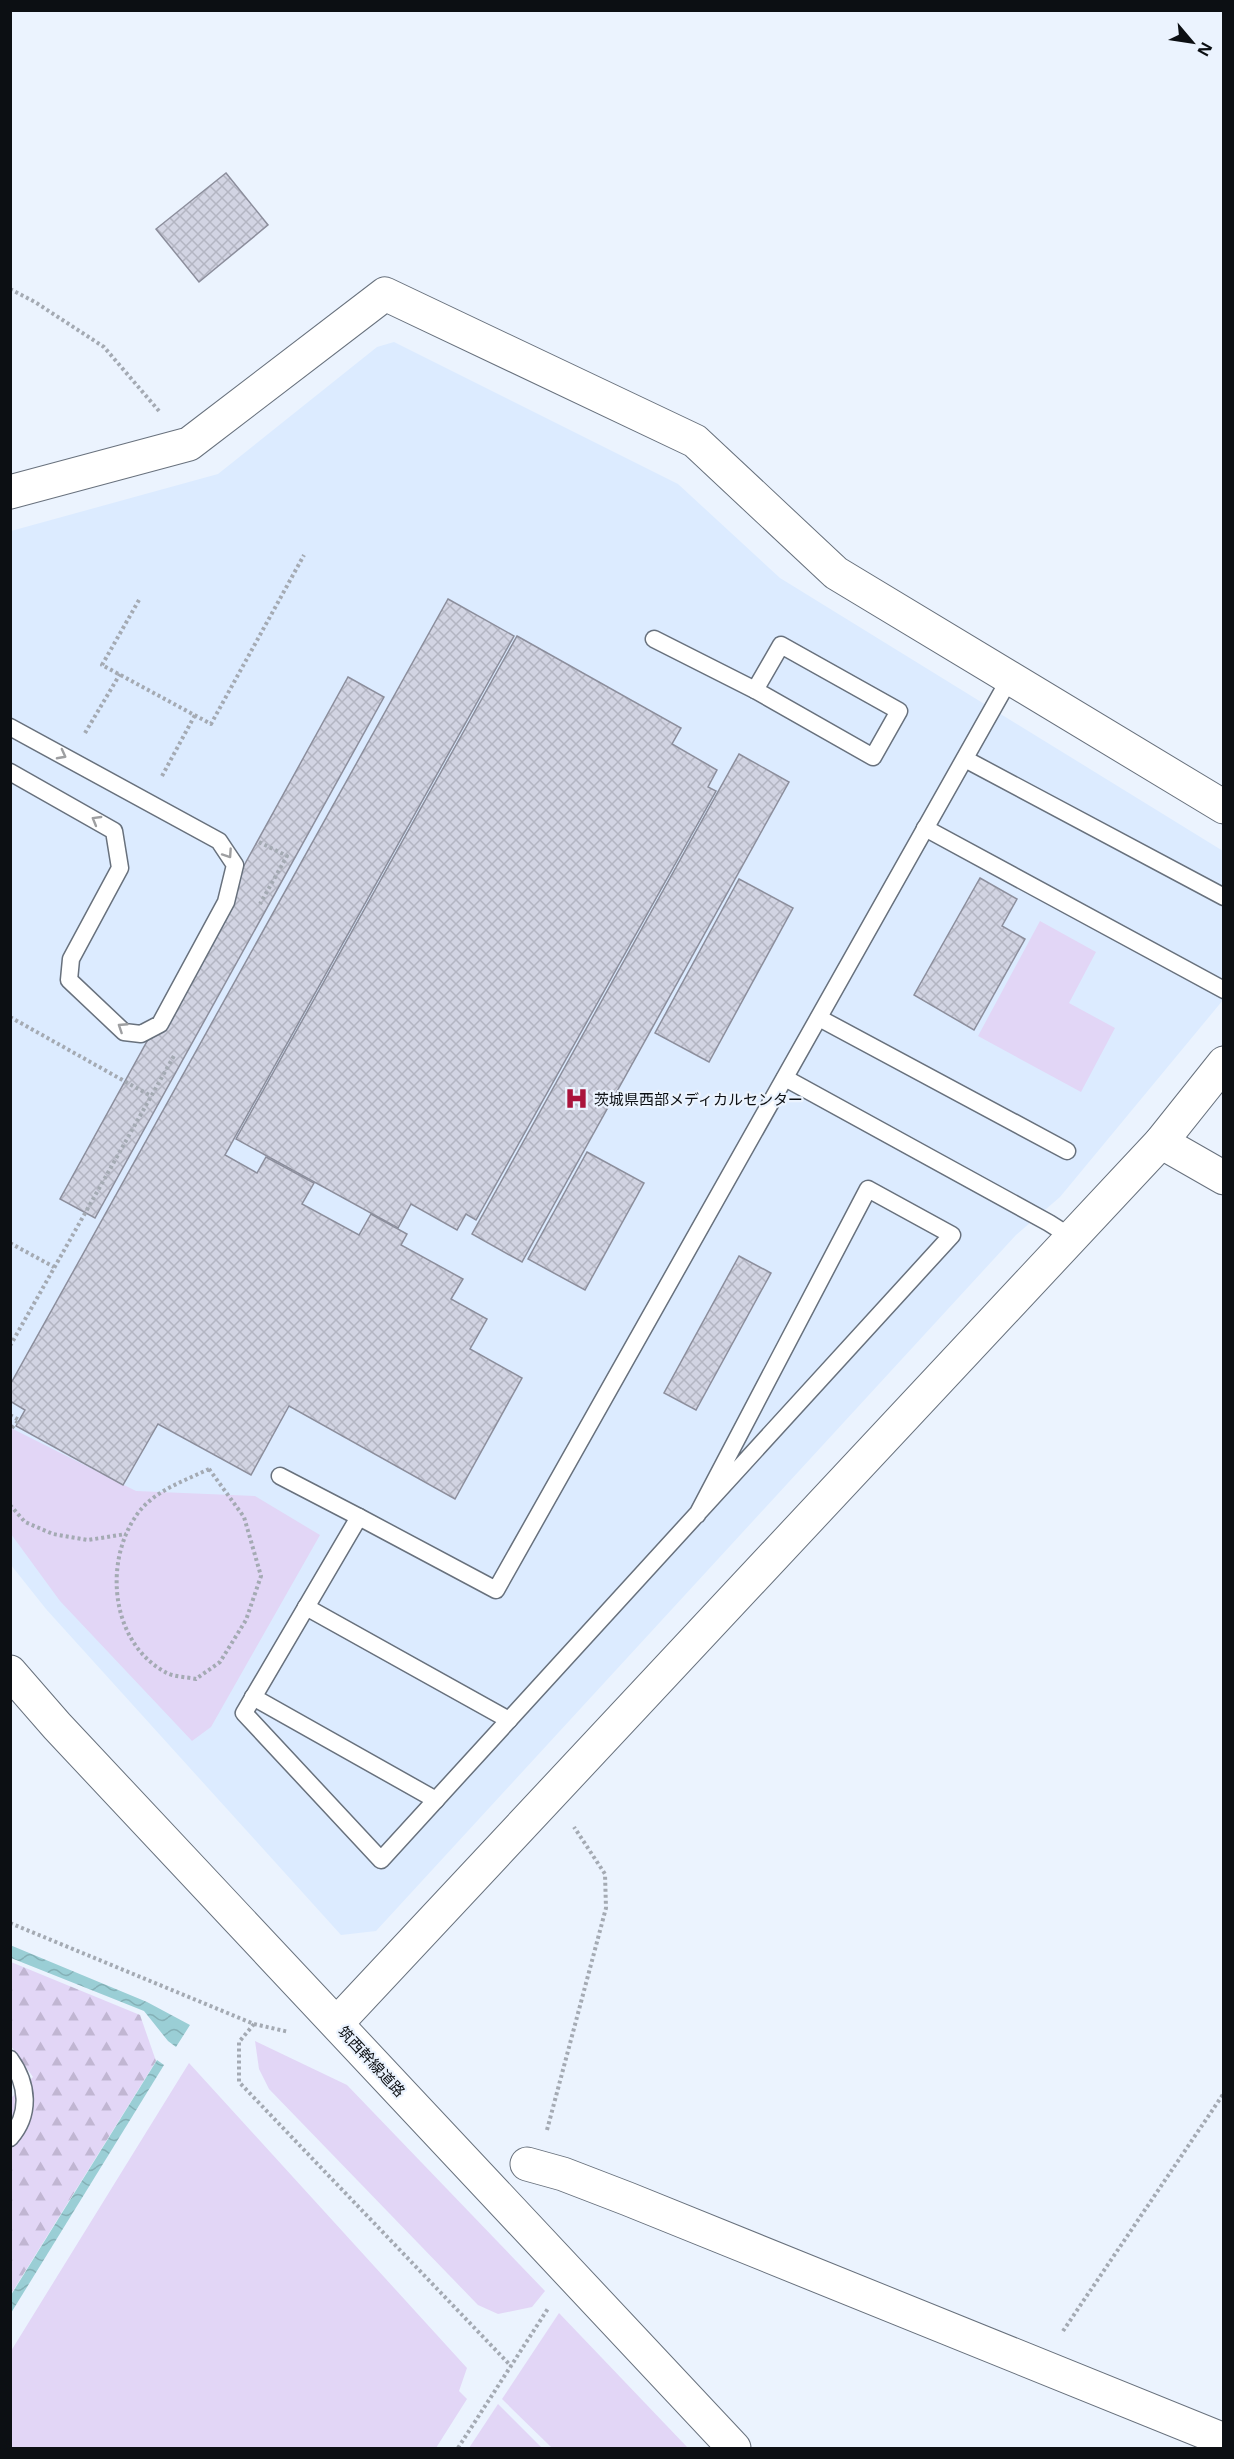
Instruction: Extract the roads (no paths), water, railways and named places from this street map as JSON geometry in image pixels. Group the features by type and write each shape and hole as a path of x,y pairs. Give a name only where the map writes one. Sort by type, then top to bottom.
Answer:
{"street":[{"path":"10,492 189,444 386,294 695,441 836,573 1224,807"},
{"path":"337,2023 1161,1142 1224,1064"},
{"path":"1161,1142 1224,1178"},
{"name":"筑西幹線道路","path":"10,1671 57,1726 734,2448"},
{"path":"532,2166 563,2174 628,2199 1224,2440"}],"lane":[{"path":"654,639 755,690 873,757 899,711 781,645 755,690"},
{"path":"280,1476 496,1590 1010,678"},
{"path":"10,727 219,841 235,865 226,902 160,1024 141,1034 124,1032 69,980 72,958 120,868 114,831 10,772"},
{"path":"965,759 1224,897"},
{"path":"926,828 1224,990"},
{"path":"819,1018 1067,1151"},
{"path":"785,1078 1071,1237"},
{"path":"359,1517 244,1713 381,1860 697,1515 952,1234 868,1189 697,1515"},
{"path":"306,1608 509,1720"},
{"path":"254,1697 436,1800"},
{"path":"10,2059 24,2082 24,2110 10,2138"}],"water":[{"path":"10,1945 147,2002 190,2025 176,2047 168,2041 144,2011 11,1958"},
{"path":"157,2060 164,2065 11,2313 11,2295"}],"place":[{"name":"茨城県西部メディカルセンター","path":"576,1099"}]}
